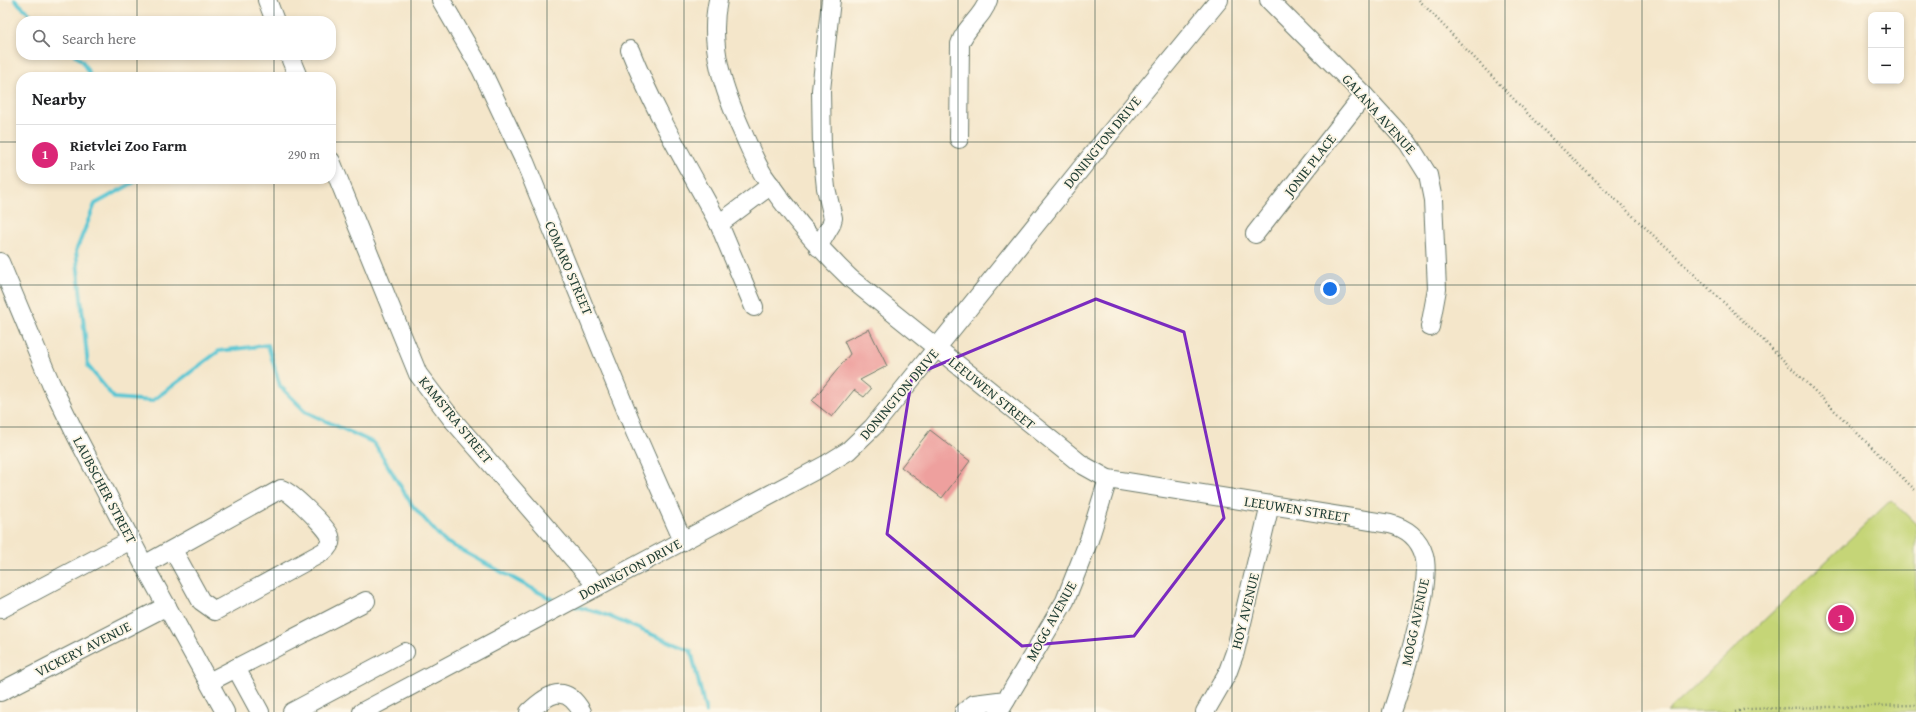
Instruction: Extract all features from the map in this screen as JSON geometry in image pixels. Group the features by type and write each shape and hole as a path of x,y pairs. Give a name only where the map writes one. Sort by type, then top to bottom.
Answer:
{"street":[{"path":"267,0 273,16"},
{"name":"COMARO STREET","path":"441,0 480,69 524,162 635,432 683,541"},
{"name":"LEEUWEN STREET","path":"718,0 714,27 717,60 733,111 747,143 764,175 818,247 851,279 1081,464 1108,479 1390,524"},
{"path":"818,247 831,225 833,218 826,188 822,145 821,90 831,0"},
{"path":"959,139 960,44 963,37 982,14 988,0"},
{"name":"DONINGTON DRIVE","path":"362,712 827,464 848,451 873,427 1219,0"},
{"name":"GALANA AVENUE","path":"1269,0 1364,95 1412,148 1428,175 1433,200 1437,289 1430,326"},
{"path":"630,50 645,88 677,151 719,224 754,307"},
{"path":"291,60 296,72"},
{"name":"JONIE PLACE","path":"1256,234 1364,95"},
{"name":"KAMSTRA STREET","path":"336,173 418,374 452,419 592,589"},
{"path":"719,224 771,185"},
{"name":"LAUBSCHER STREET","path":"0,262 51,384 144,566 225,712"},
{"name":"MOGG AVENUE","path":"1002,706 1065,601 1089,540 1108,479"},
{"path":"144,566 281,488 286,490 327,530 331,539 330,545 323,552 215,611 201,601 173,550"},
{"name":"HOY AVENUE","path":"1205,712 1227,674 1235,652 1270,505"},
{"name":"MOGG AVENUE","path":"1390,524 1405,529 1418,541 1423,553 1426,570 1420,612 1392,712"},
{"path":"1,610 131,540"},
{"path":"208,682 366,601"},
{"name":"VICKERY AVENUE","path":"0,692 167,606"},
{"path":"292,712 405,652"},
{"path":"236,668 260,712"},
{"path":"529,712 544,698 556,694 564,694 575,702 582,712"},
{"path":"964,712 974,704 1002,706"}],"path":[{"path":"1419,0 1551,138 1761,338 1916,490"},
{"path":"1736,712 1747,708 1916,705"}],"highlighted area":[{"path":"1096,299 1184,332 1224,518 1134,636 1022,646 887,534 912,376"}],"green space":[{"path":"1891,500 1916,524 1916,712 1667,712"}],"building":[{"path":"869,329 887,366 860,380 871,389 864,397 854,390 832,417 812,401 850,354 844,341"},
{"path":"930,430 970,461 942,498 901,467"}],"waterway":[{"path":"15,0 32,16"},
{"path":"81,60 88,72"},
{"path":"131,184 95,204 76,251 88,366 114,398 152,401 219,351 268,345 280,386 306,412 374,443 412,505 444,541 557,602"},
{"path":"574,606 601,613 691,651 706,712"}],"place":[{"name":"Rietvlei Zoo Farm","path":"1841,618"}]}
